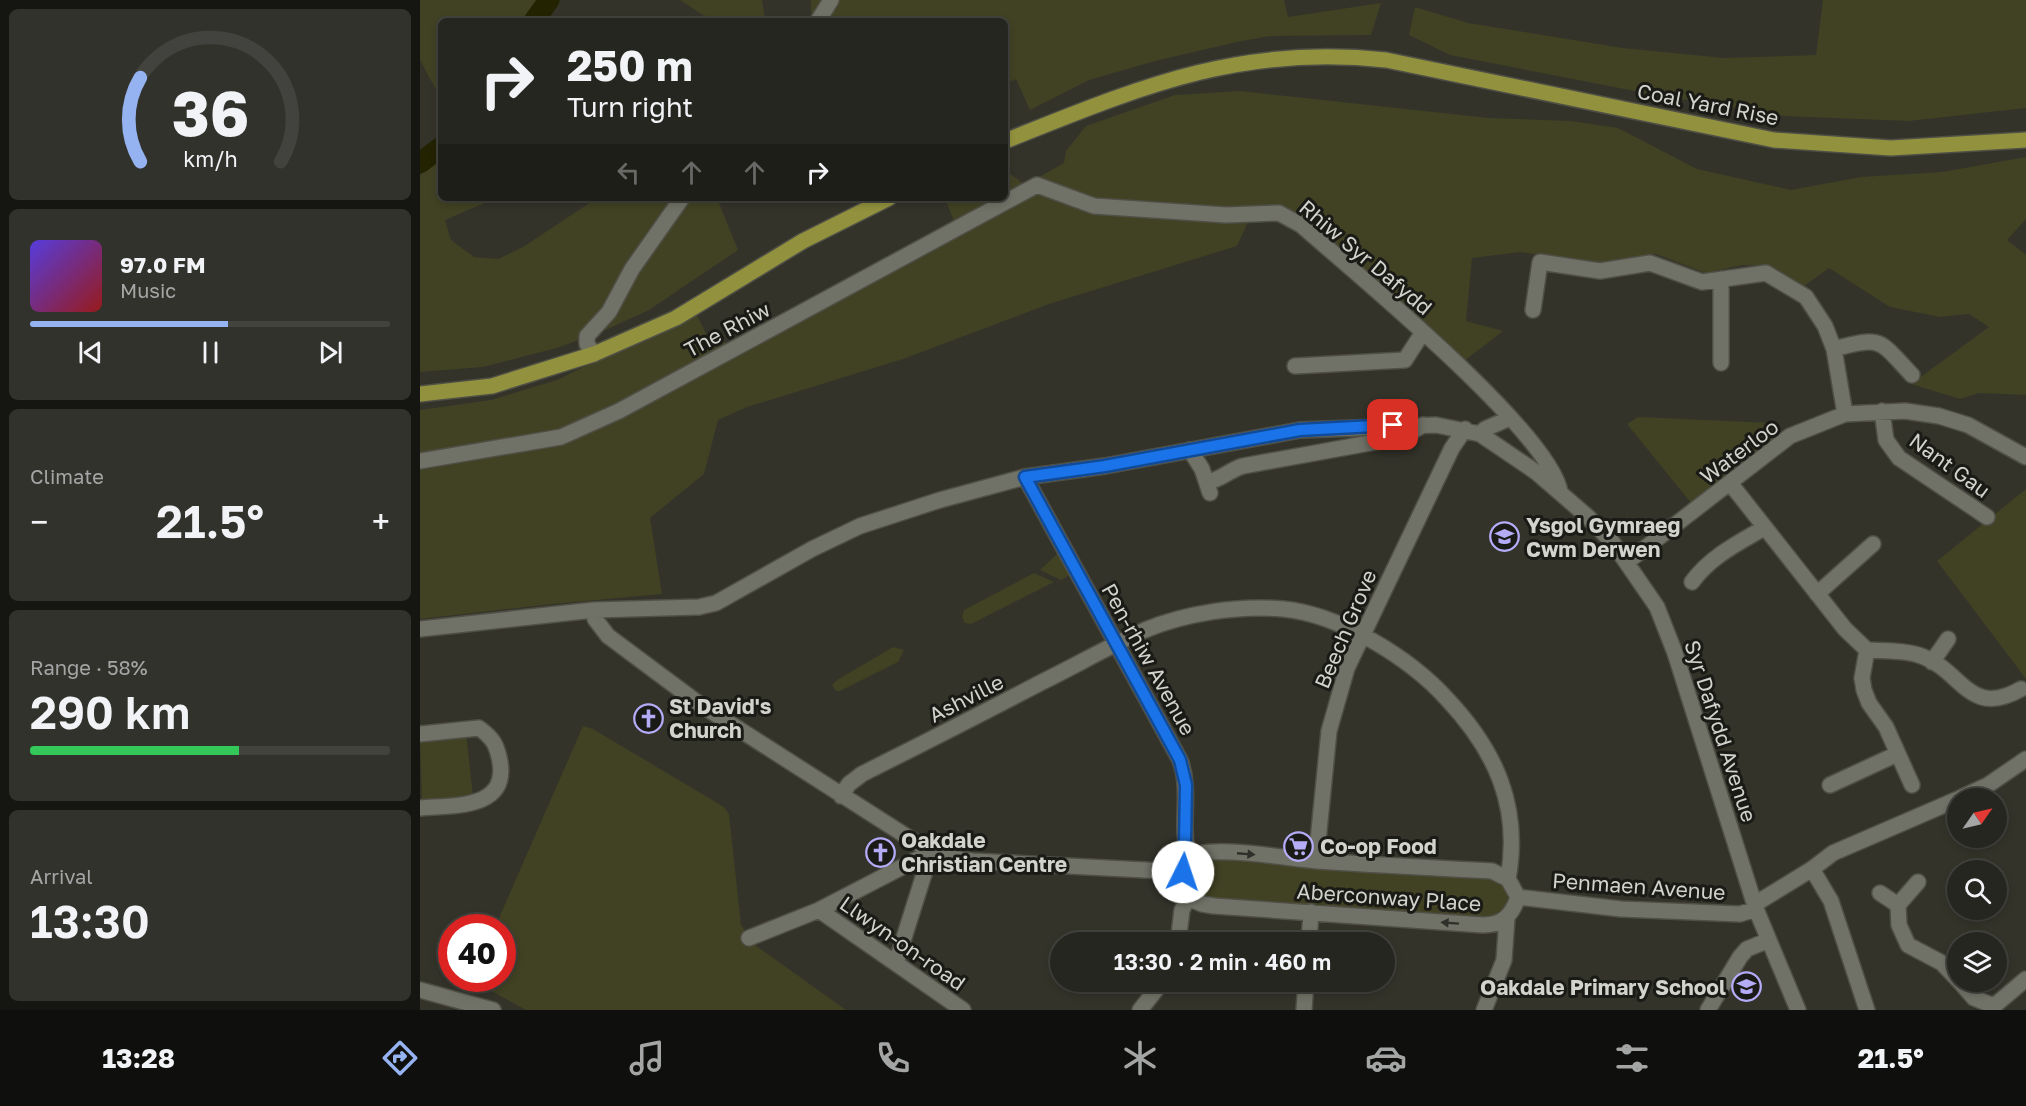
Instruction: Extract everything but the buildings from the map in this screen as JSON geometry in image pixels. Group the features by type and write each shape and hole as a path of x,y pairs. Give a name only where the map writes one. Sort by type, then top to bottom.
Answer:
{"main road":[{"name":"Coal Yard Rise","path":"1008,140 1156,83 1214,67 1284,57 1352,56 1386,60 1774,140 1891,148 2026,140"},
{"path":"420,394 492,386 594,354 676,318 803,241 883,201"}],"street":[{"path":"821,18 831,0"},
{"name":"Rhiw Syr Dafydd","path":"1037,185 1094,206 1226,215 1279,213 1301,225 1423,332 1510,418 1551,467 1558,480 1560,492"},
{"name":"The Rhiw","path":"1008,201 1037,185"},
{"path":"594,354 587,344 587,336 609,312 632,269 680,201"},
{"name":"The Rhiw","path":"420,461 561,437 629,405 1007,201"},
{"path":"1533,310 1540,262 1600,271 1650,263 1702,282 1766,273 1806,297 1825,326 1834,349 1845,414"},
{"path":"1721,279 1721,363"},
{"path":"1295,366 1405,360 1423,332"},
{"path":"1834,349 1868,340 1884,345 1912,375"},
{"name":"Nant Gau","path":"1882,411 1886,440 1899,458 1987,518"},
{"name":"Waterloo","path":"1627,562 1790,436 1845,414 1905,411 1959,422 2026,457"},
{"path":"420,629 594,610 699,606 716,603 812,549 860,526 940,500 1025,477 1300,430 1423,425 1473,432 1510,418"},
{"path":"1190,450 1208,487 1231,471 1243,466 1403,437 1423,425"},
{"name":"Beech Grove","path":"1316,861 1329,731 1347,668 1452,448 1473,432"},
{"name":"Syr Dafydd Avenue","path":"1473,432 1503,448 1588,517 1627,562 1657,607 1666,628 1755,906 1798,1010"},
{"name":"Pen-rhiw Avenue","path":"1025,477 1185,772 1185,844 1188,857 1182,885 1188,898 1182,910 1179,932"},
{"path":"1730,483 1845,629 1868,650 1911,654 1932,662 1980,698 2005,698 2021,689"},
{"path":"1692,582 1699,572 1727,549 1764,528"},
{"path":"1817,594 1873,543"},
{"name":"Ashville","path":"841,796 849,784 862,774 1146,630 1202,614 1255,608 1285,609 1313,616 1361,636 1403,660 1428,680 1456,709 1482,742 1502,781 1513,839 1508,879"},
{"path":"594,610 595,619 608,636 698,703 931,852 950,858 973,861 1183,872"},
{"path":"1932,662 1948,639"},
{"path":"1868,650 1862,678 1864,690 1869,703 1886,727 1912,785"},
{"path":"420,734 478,728 497,744 502,777 495,790 485,799 420,808"},
{"path":"1830,785 1897,754"},
{"path":"1982,788 2026,759"},
{"path":"1755,906 1833,853 1947,804"},
{"path":"749,938 819,910 931,852"},
{"path":"896,963 931,852"},
{"name":"Aberconway Place","path":"1188,857 1202,852 1492,871 1508,879 1518,897 1507,918 1494,925 1483,926 1202,904 1188,898"},
{"path":"1812,869 1832,901 1867,1010"},
{"path":"1918,882 1898,905 1899,925 1908,945 1942,963 1947,968"},
{"path":"1880,893 1898,905"},
{"name":"Penmaen Avenue","path":"1518,897 1632,910 1740,914 1755,906"},
{"name":"Llwyn-on-road","path":"819,910 963,1010"},
{"path":"1310,932 1311,912"},
{"path":"1484,1010 1504,960 1507,918"},
{"path":"1708,1010 1740,957 1748,949 1769,940"},
{"path":"1969,992 1974,998 1996,1008 2026,980"},
{"path":"420,990 482,1008"},
{"path":"1140,1010 1154,992"},
{"path":"1304,1010 1305,992"}],"shaded area":[{"path":"420,0 539,0 524,18 438,18 438,86 435,88 420,60"},
{"path":"680,0 762,0 765,18 707,18"},
{"path":"811,0 1284,0 1288,17 1381,3 1371,35 1270,36 1237,42 1155,61 1089,80 1030,110 1016,79 1008,83 1008,18 814,18 811,16"},
{"path":"1823,0 2026,0 2026,108 1909,121 1784,116 1655,95 1450,55 1409,35 1415,7 1468,23 1623,48 1724,58 1816,55"},
{"path":"1240,91 1489,118 1571,121 1618,128 1697,169 1791,190 1861,177 1942,172 2026,157 2026,219 2007,240 2026,255 2026,395 1979,393 1960,399 1911,384 1989,327 1969,314 1940,317 1890,307 1829,268 1804,286 1771,266 1742,265 1706,273 1656,254 1598,263 1521,252 1472,258 1466,321 1503,331 1463,362 1308,223 1282,206 1254,209 1237,246 1049,304 903,359 747,407 718,420 704,474 650,518 662,594 420,619 420,410 491,400 557,380 695,311 711,344 736,341 955,224 946,201 1008,201 1008,172 1025,185 1064,163 1066,151 1086,126 1175,95"},
{"path":"438,161 438,201 489,201 445,220 451,240 474,257 498,259 523,247 592,201 718,201 738,250 649,310 601,332 557,348 483,367 420,372 420,175"},
{"path":"1638,417 1773,423 1781,433 1691,503 1627,424"},
{"path":"2026,489 2026,679 1937,561"},
{"path":"1058,553 1070,575 1061,580 1040,570"},
{"path":"1034,573 1054,582 971,624 965,623 962,617 964,610"},
{"path":"893,647 904,650 898,662 836,691 832,685 837,680"},
{"path":"583,726 593,729 724,807 729,814 741,925 755,945 846,1010 526,1010 493,992 516,992 516,914 501,914"},
{"path":"466,733 473,796 422,803 420,738"},
{"path":"1214,857 1492,878 1503,883 1510,901 1500,915 1488,919 1204,899 1191,889 1188,870 1192,863"}],"waterway":[{"path":"536,18 549,0"},
{"path":"420,163 438,149"}],"place":[{"name":"Ysgol Gymraeg Cwm Derwen","path":"1505,537"},
{"name":"St David's Church","path":"648,718"},
{"name":"Co-op Food","path":"1299,846"},
{"name":"Oakdale Christian Centre","path":"880,852"},
{"name":"Oakdale Primary School","path":"1747,987"}],"route":[{"path":"1183,872 1184,863 1188,857 1185,844 1185,772 1025,477 1105,466 1300,430 1393,425"}]}
